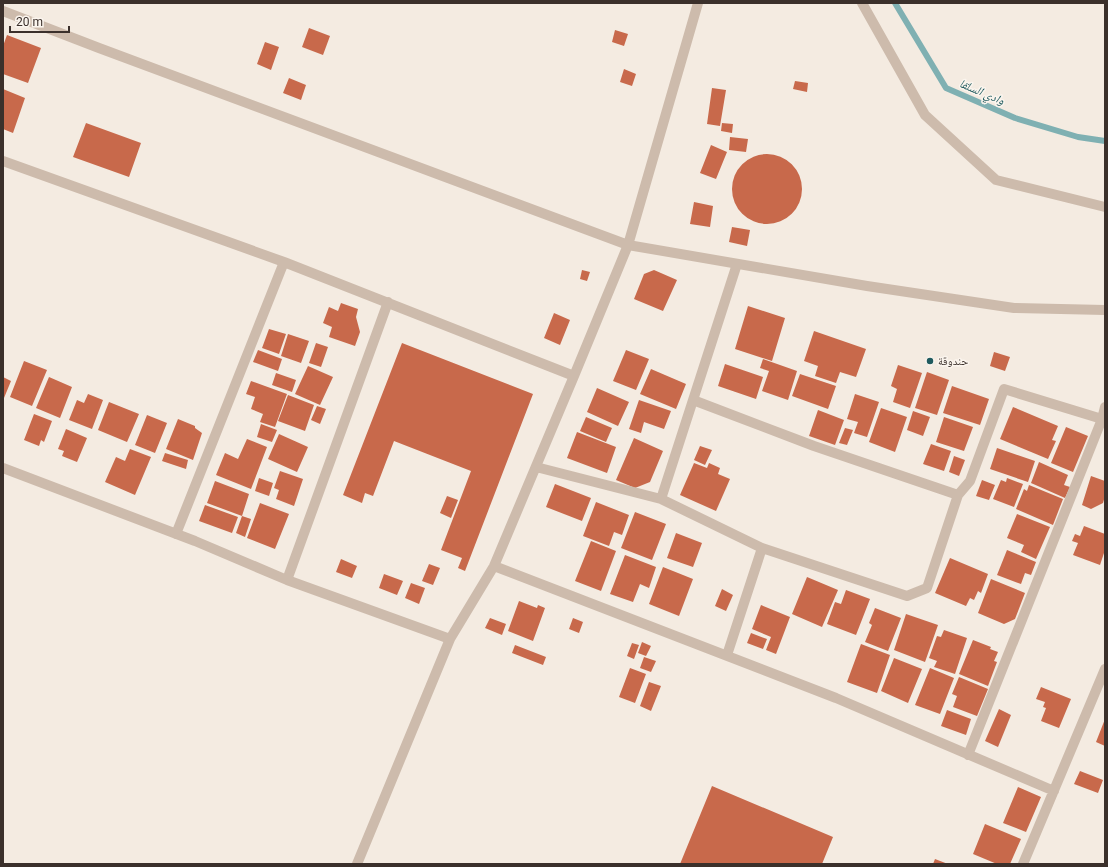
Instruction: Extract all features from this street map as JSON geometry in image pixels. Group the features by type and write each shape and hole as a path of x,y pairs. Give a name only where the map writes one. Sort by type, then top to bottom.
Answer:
{"street":[{"path":"357,864 450,639 494,566 628,245 698,3"},
{"path":"862,3 925,115 996,180 1105,207"},
{"path":"3,11 628,245 867,286 1014,308 1105,310"},
{"path":"3,161 284,262 574,376"},
{"path":"176,534 284,262"},
{"path":"661,499 737,264"},
{"path":"287,580 388,302"},
{"path":"536,467 661,499 762,548 907,596 927,588 958,495 970,481 1004,389 1102,419"},
{"path":"693,400 814,446 958,495"},
{"path":"968,755 1102,419 1105,407"},
{"path":"3,468 176,534 287,580 450,639"},
{"path":"727,655 762,548"},
{"path":"494,566 836,698 1054,791"},
{"path":"1023,864 1105,669"}],"building":[{"path":"309,28 330,36 323,55 302,47"},
{"path":"615,30 628,34 624,46 612,42"},
{"path":"7,35 41,48 28,83 3,74 3,46"},
{"path":"265,42 279,47 271,70 257,64"},
{"path":"624,69 636,74 632,86 620,82"},
{"path":"289,78 306,85 301,100 283,93"},
{"path":"795,81 808,83 807,92 793,89"},
{"path":"712,88 726,90 720,126 707,124"},
{"path":"3,89 25,98 13,133 3,129"},
{"path":"86,123 141,143 129,177 73,157"},
{"path":"722,123 733,124 732,133 721,131"},
{"path":"730,137 748,139 746,152 729,150"},
{"path":"711,145 727,152 716,179 700,173"},
{"path":"767,154 780,157 792,164 799,176 802,189 799,202 792,214 780,221 767,224 754,221 742,214 735,202 732,189 735,176 742,164 754,157"},
{"path":"694,202 713,206 710,227 690,224"},
{"path":"732,227 750,230 747,246 729,242"},
{"path":"582,270 590,272 587,281 580,279"},
{"path":"654,270 677,280 663,311 634,299 644,274"},
{"path":"341,303 358,309 356,317 360,332 355,346 329,337 332,327 323,323 329,307 338,311"},
{"path":"748,306 785,318 772,361 735,349"},
{"path":"554,313 570,320 560,345 544,338"},
{"path":"269,329 286,334 279,354 262,348"},
{"path":"814,331 866,349 856,377 840,372 836,383 815,376 818,366 804,361"},
{"path":"288,334 309,341 301,363 281,356"},
{"path":"316,343 328,347 321,367 309,363"},
{"path":"402,343 533,394 465,571 458,568 462,558 441,550 471,471 394,441 373,496 365,493 362,503 343,495"},
{"path":"258,350 282,359 278,371 253,362"},
{"path":"626,350 649,359 636,390 613,381"},
{"path":"994,352 1010,357 1005,371 990,366"},
{"path":"763,359 797,371 788,400 762,391 769,371 760,368"},
{"path":"24,361 47,370 32,406 10,397"},
{"path":"725,364 763,377 756,399 718,386"},
{"path":"898,365 922,373 910,408 893,402 897,389 891,386"},
{"path":"308,366 333,377 320,405 295,394"},
{"path":"651,369 686,384 676,409 640,394"},
{"path":"927,372 949,380 937,415 915,408"},
{"path":"276,373 296,380 292,392 272,385"},
{"path":"800,374 836,386 828,409 792,396"},
{"path":"3,377 11,381 4,398 3,398"},
{"path":"49,377 72,387 60,418 36,408"},
{"path":"251,381 287,394 275,427 260,422 263,414 251,409 255,397 246,394"},
{"path":"952,386 989,399 980,425 943,413"},
{"path":"597,388 629,402 618,426 587,412"},
{"path":"88,394 103,400 92,429 69,420 77,400 84,403"},
{"path":"855,394 879,402 867,437 854,433 858,422 847,419"},
{"path":"288,395 314,405 305,431 278,421"},
{"path":"639,400 671,411 664,429 644,422 641,433 629,429"},
{"path":"109,402 139,414 127,442 98,430"},
{"path":"317,406 326,409 320,424 311,420"},
{"path":"1013,407 1058,426 1052,440 1056,441 1048,459 1000,439"},
{"path":"881,408 907,417 895,452 869,442"},
{"path":"818,410 844,420 835,445 809,436"},
{"path":"913,411 930,417 923,436 907,430"},
{"path":"34,414 52,421 44,442 41,440 39,446 24,440"},
{"path":"147,415 167,423 155,453 135,445"},
{"path":"586,417 612,428 606,442 580,431"},
{"path":"944,417 973,427 964,451 936,442"},
{"path":"178,419 195,426 195,428 202,433 193,460 166,449"},
{"path":"261,424 277,430 272,442 257,437"},
{"path":"1066,427 1088,436 1073,472 1051,463"},
{"path":"845,428 853,430 847,445 839,443"},
{"path":"66,429 87,438 77,462 62,456 64,451 58,449"},
{"path":"577,432 616,447 607,473 567,458"},
{"path":"279,434 308,447 297,472 268,459"},
{"path":"634,438 663,451 650,482 635,488 616,480"},
{"path":"247,439 267,447 251,489 216,475 225,453 238,459"},
{"path":"931,444 951,451 944,471 923,464"},
{"path":"700,446 712,450 705,465 694,460"},
{"path":"997,448 1035,461 1028,482 990,469"},
{"path":"130,449 151,457 135,495 105,482 116,457 125,461"},
{"path":"165,453 188,460 186,469 162,461"},
{"path":"954,456 965,460 959,476 949,472"},
{"path":"1039,462 1068,475 1064,485 1070,487 1065,498 1031,483"},
{"path":"694,463 707,468 709,463 720,468 718,474 730,479 716,511 680,495"},
{"path":"280,471 303,479 294,506 276,499 279,490 274,488"},
{"path":"1091,476 1105,481 1105,496 1103,503 1091,509 1082,505"},
{"path":"259,478 273,483 269,496 255,491"},
{"path":"1007,478 1023,484 1014,507 993,499 1001,480 1006,482"},
{"path":"982,480 995,485 989,500 976,496"},
{"path":"215,481 249,494 242,516 207,503"},
{"path":"555,484 591,498 582,521 546,507"},
{"path":"1029,485 1063,499 1053,525 1016,509 1024,489 1027,491"},
{"path":"447,496 458,500 451,518 440,513"},
{"path":"596,502 629,515 622,535 614,532 609,546 583,536"},
{"path":"260,503 289,514 275,549 247,538"},
{"path":"205,505 238,517 232,533 199,521"},
{"path":"635,512 666,524 652,560 621,548"},
{"path":"1017,514 1050,527 1036,559 1021,552 1024,545 1007,538"},
{"path":"242,516 251,519 245,537 236,533"},
{"path":"1084,526 1105,534 1105,550 1100,565 1073,555 1078,543 1072,541 1075,534 1080,536"},
{"path":"676,533 702,543 693,567 667,558"},
{"path":"591,541 616,551 601,591 575,581"},
{"path":"1007,550 1036,562 1031,575 1025,573 1021,584 997,575"},
{"path":"625,555 656,567 649,588 640,584 633,602 610,594"},
{"path":"950,558 988,574 981,593 978,591 974,600 970,598 966,606 935,593"},
{"path":"341,559 357,566 352,578 336,572"},
{"path":"429,564 440,568 433,585 422,581"},
{"path":"663,567 693,579 679,616 649,604"},
{"path":"384,574 403,581 397,595 379,588"},
{"path":"807,577 838,590 822,627 792,614"},
{"path":"991,579 1025,593 1015,619 1004,624 978,613"},
{"path":"411,583 425,588 419,604 405,598"},
{"path":"722,589 733,595 726,611 715,606"},
{"path":"846,590 870,599 856,635 827,624 835,602 841,604"},
{"path":"519,601 537,608 538,605 545,608 533,641 508,631"},
{"path":"761,605 790,617 776,654 766,650 771,637 752,629"},
{"path":"875,608 901,618 888,651 865,642 872,625 869,623"},
{"path":"906,614 938,625 925,662 894,650"},
{"path":"490,618 506,624 502,635 485,628"},
{"path":"573,618 583,622 579,633 569,629"},
{"path":"944,630 967,638 955,674 934,667 937,661 929,658 937,636 941,637"},
{"path":"751,633 767,639 763,649 747,643"},
{"path":"973,640 991,647 990,649 998,652 994,661 997,662 988,686 959,674"},
{"path":"642,642 651,646 646,656 638,653"},
{"path":"632,643 639,645 634,659 627,656"},
{"path":"861,644 890,655 877,693 847,682"},
{"path":"515,645 546,657 543,665 512,653"},
{"path":"644,657 656,661 651,672 640,668"},
{"path":"894,658 922,669 908,703 881,691"},
{"path":"630,668 646,674 635,703 619,697"},
{"path":"930,668 954,678 940,714 915,705"},
{"path":"959,677 988,689 977,716 953,707 957,696 952,694"},
{"path":"649,682 661,686 651,711 640,706"},
{"path":"1041,687 1071,699 1059,728 1041,721 1046,708 1043,707 1045,702 1036,699"},
{"path":"999,709 1011,715 998,747 985,741"},
{"path":"947,710 971,719 966,735 941,726"},
{"path":"1105,719 1105,746 1096,742"},
{"path":"1080,771 1103,780 1098,793 1074,784"},
{"path":"712,786 833,837 822,864 680,864"},
{"path":"1018,787 1041,797 1026,832 1003,823"},
{"path":"985,824 1021,839 1010,864 997,864 973,854"},
{"path":"935,859 948,864 933,864"}],"waterway":[{"name":"وادي السلقا","path":"895,3 946,88 1015,118 1078,137 1105,141"}],"place":[{"name":"حندوقة","path":"930,361"}]}
